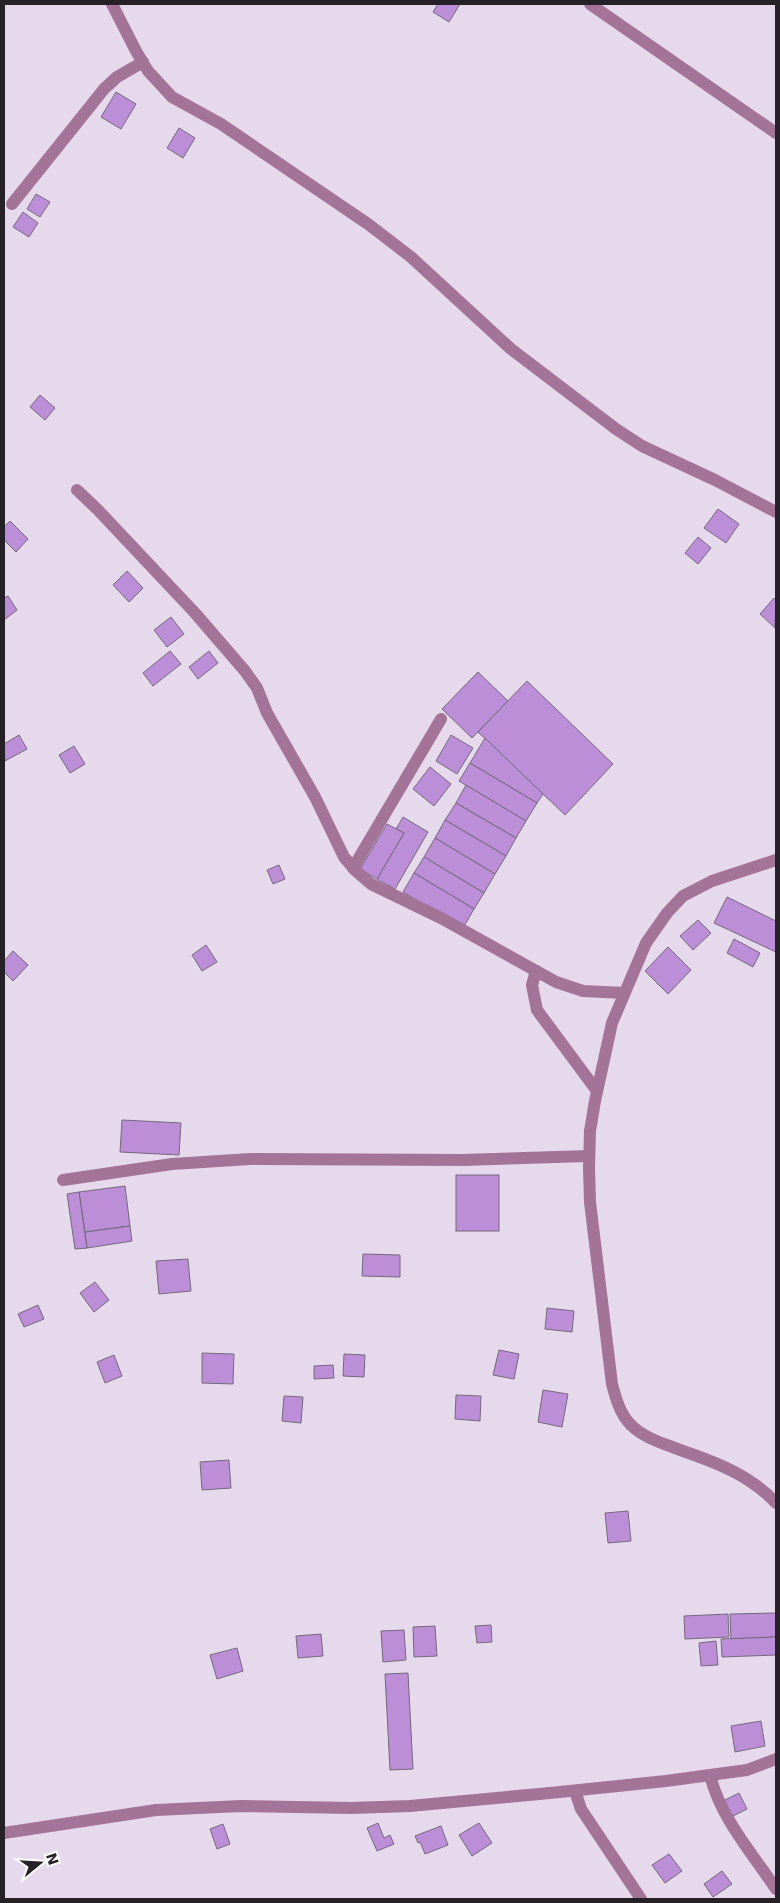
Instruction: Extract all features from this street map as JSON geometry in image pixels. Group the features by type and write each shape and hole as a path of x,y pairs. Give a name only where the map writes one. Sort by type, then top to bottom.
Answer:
{"street":[{"path":"112,4 143,62 158,83 172,97 221,124 391,240 511,349 616,429 642,446 715,480 776,512"},
{"path":"590,4 776,133"},
{"path":"12,204 104,89 117,77 143,62"},
{"path":"77,490 195,613 245,671 257,688 267,713 315,797 344,857 352,868 371,884 441,918 556,982 584,991 624,993"},
{"path":"352,868 442,719"},
{"path":"776,860 712,881 683,896 654,930 639,958 612,1023 590,1131 589,1156 590,1202 612,1384 616,1400 624,1418 648,1437 727,1468 747,1478 764,1490 776,1503"},
{"path":"536,971 532,985 537,1010 597,1091"},
{"path":"63,1180 172,1164 250,1159 463,1160 589,1156"},
{"path":"4,1833 156,1810 241,1806 352,1808 410,1806 575,1791 747,1770 774,1763"},
{"path":"710,1775 713,1787 723,1808 776,1888"},
{"path":"575,1791 581,1809 641,1899"}],"building":[{"path":"438,4 460,4 449,22 433,12"},
{"path":"116,92 136,104 121,129 101,117"},
{"path":"179,128 195,138 183,158 167,148"},
{"path":"36,194 50,202 40,217 27,209"},
{"path":"23,212 38,223 29,237 13,227"},
{"path":"40,395 55,408 45,420 30,407"},
{"path":"718,509 739,524 726,543 704,528"},
{"path":"10,521 28,539 16,552 4,540 4,527"},
{"path":"698,537 711,548 698,564 685,553"},
{"path":"127,571 143,588 129,602 113,585"},
{"path":"8,596 17,610 4,620 4,598"},
{"path":"774,598 776,600 775,628 760,614"},
{"path":"171,617 184,634 167,647 154,630"},
{"path":"170,651 181,664 153,686 143,673"},
{"path":"209,651 218,663 198,679 189,667"},
{"path":"478,672 508,701 472,738 442,709"},
{"path":"527,681 613,764 565,815 478,732"},
{"path":"19,735 27,749 5,761 4,744"},
{"path":"451,735 473,748 457,774 436,761"},
{"path":"485,738 543,794 537,803 470,763"},
{"path":"74,746 85,764 70,773 59,755"},
{"path":"470,763 537,803 526,821 459,781"},
{"path":"430,767 451,784 434,806 413,789"},
{"path":"466,785 526,821 516,838 456,803"},
{"path":"456,803 516,838 506,856 445,820"},
{"path":"403,817 428,832 395,889 377,879 404,833 396,829"},
{"path":"445,820 506,856 495,874 435,838"},
{"path":"387,824 404,833 377,879 360,869"},
{"path":"435,838 495,874 484,893 424,857"},
{"path":"424,857 484,893 474,909 414,873"},
{"path":"279,865 285,879 273,884 267,870"},
{"path":"414,873 474,909 463,928 403,892"},
{"path":"727,897 776,921 776,952 714,923"},
{"path":"698,920 711,933 693,950 680,936"},
{"path":"734,939 760,953 753,967 727,953"},
{"path":"206,945 217,962 202,971 192,955"},
{"path":"668,947 691,970 668,994 645,971"},
{"path":"13,951 28,965 13,981 4,972 4,961"},
{"path":"122,1120 181,1123 179,1155 120,1152"},
{"path":"456,1175 499,1175 499,1231 456,1231"},
{"path":"125,1186 130,1226 85,1232 79,1192"},
{"path":"79,1192 87,1248 75,1249 67,1194"},
{"path":"130,1226 132,1241 87,1248 85,1232"},
{"path":"363,1254 400,1255 400,1277 362,1276"},
{"path":"188,1259 191,1291 159,1294 156,1261"},
{"path":"95,1282 109,1300 94,1312 80,1293"},
{"path":"38,1305 44,1319 24,1327 18,1314"},
{"path":"547,1308 574,1311 572,1332 545,1329"},
{"path":"499,1350 519,1354 514,1379 493,1375"},
{"path":"202,1353 234,1354 233,1384 202,1383"},
{"path":"344,1354 365,1355 364,1377 343,1376"},
{"path":"114,1355 122,1376 105,1383 97,1362"},
{"path":"333,1365 334,1378 314,1379 314,1366"},
{"path":"543,1390 568,1394 562,1427 538,1422"},
{"path":"456,1395 481,1396 480,1421 455,1419"},
{"path":"284,1396 303,1397 301,1423 282,1421"},
{"path":"229,1460 231,1488 202,1490 200,1462"},
{"path":"628,1511 631,1541 608,1543 605,1513"},
{"path":"776,1613 776,1637 731,1639 730,1614"},
{"path":"728,1614 729,1637 685,1639 684,1616"},
{"path":"491,1625 492,1642 477,1643 475,1626"},
{"path":"435,1626 437,1656 414,1657 413,1627"},
{"path":"404,1630 406,1660 383,1662 381,1631"},
{"path":"321,1634 323,1656 298,1658 296,1636"},
{"path":"776,1637 776,1655 722,1657 721,1639"},
{"path":"716,1641 718,1665 701,1666 699,1643"},
{"path":"237,1648 243,1671 217,1679 210,1655"},
{"path":"408,1673 413,1769 390,1770 385,1674"},
{"path":"761,1721 765,1746 735,1752 731,1726"},
{"path":"739,1793 747,1809 731,1817 723,1801"},
{"path":"378,1823 384,1838 390,1835 394,1844 377,1851 367,1828"},
{"path":"479,1823 492,1843 472,1856 459,1835"},
{"path":"223,1824 230,1844 217,1849 210,1829"},
{"path":"441,1826 448,1845 425,1854 415,1836"},
{"path":"669,1854 682,1871 665,1883 652,1865"},
{"path":"722,1871 732,1884 713,1897 704,1884"}]}
